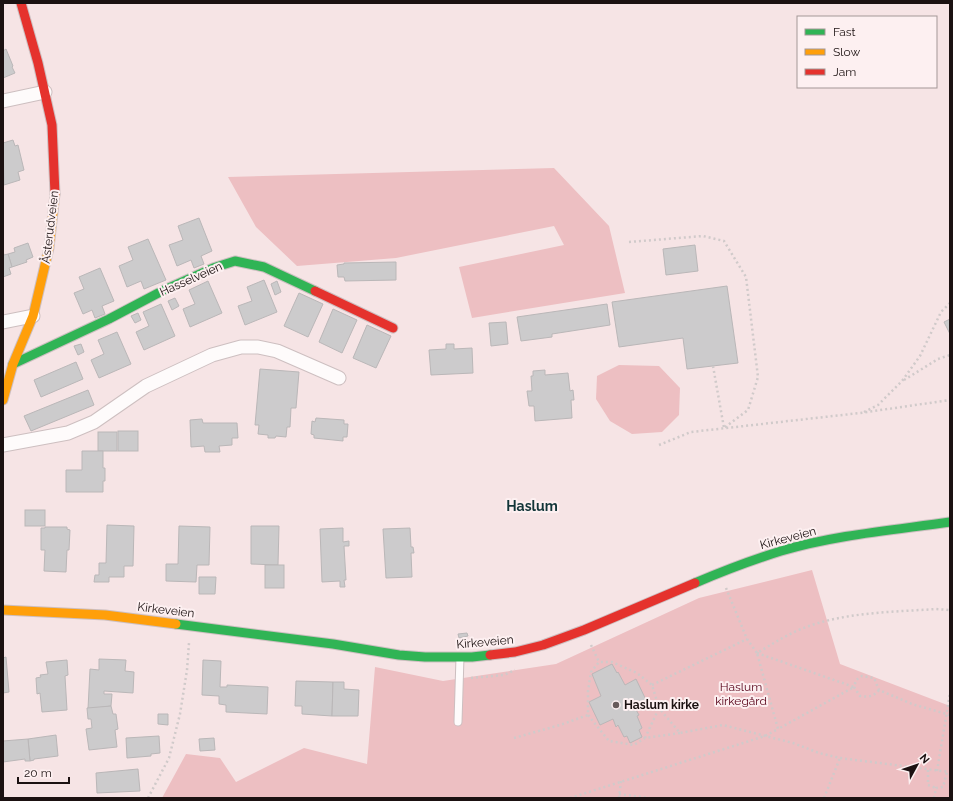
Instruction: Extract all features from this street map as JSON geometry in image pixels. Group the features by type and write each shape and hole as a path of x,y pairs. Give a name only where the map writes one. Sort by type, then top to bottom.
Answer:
{"main road":[{"name":"Åsterudveien","path":"3,400 14,364 33,316 49,248 55,200 52,125 28,25 20,3"},
{"name":"Hasselveien","path":"14,364 109,319 164,290 213,268 235,261 264,267 393,328"},
{"name":"Kirkeveien","path":"3,610 105,615 333,644 399,655 460,657 496,654 515,652 543,645 584,630 718,573 780,551 809,544 950,522"}],"street":[{"path":"3,101 45,92"},
{"path":"3,322 33,316"},
{"path":"3,445 68,433 94,422 146,386 212,355 241,347 258,347 277,351 339,378"}],"lane":[{"path":"458,722 460,657"}],"path":[{"path":"629,242 703,236 724,241 746,277 758,376 748,410 724,428"},
{"path":"860,413 878,405 902,381 920,356 941,312 950,303"},
{"path":"902,381 938,359 950,355"},
{"path":"713,366 724,428"},
{"path":"659,445 691,432 860,413 950,400"},
{"path":"718,573 747,639 757,653 778,729"},
{"path":"757,653 784,637 808,626 844,617 936,609 950,610"},
{"path":"148,798 169,758 177,729 189,637"},
{"path":"652,685 747,639"},
{"path":"757,653 854,687 860,696 868,697 875,694 879,690"},
{"path":"680,733 659,708 652,685 637,673 612,662 599,662 591,672 588,691 588,715 609,741 634,745 645,738 680,733 723,725 793,743 819,753 840,758 948,772 943,787 936,788 928,785 928,770"},
{"path":"570,798 766,736 854,687 856,680 862,676 874,678 879,690 912,704 950,715"},
{"path":"938,771 950,693"},
{"path":"645,738 659,708"},
{"path":"514,738 560,726 588,715"},
{"path":"824,798 840,758"},
{"path":"621,781 619,796 650,798"},
{"path":"934,798 936,788"}],"green space":[{"path":"554,168 609,226 625,293 472,318 459,267 564,245 554,226 396,258 297,266 256,227 228,177"},
{"path":"619,365 659,366 680,388 679,415 662,432 632,434 610,421 596,399 597,376"},
{"name":"Haslum kirkegård","path":"812,570 840,664 950,706 950,798 162,798 186,754 220,758 236,782 304,748 367,764 375,667 443,681 556,664 699,598"}],"building":[{"path":"6,49 15,73 3,78 3,51"},
{"path":"13,140 15,146 18,145 24,170 18,172 20,180 4,185 3,143"},
{"path":"199,218 212,251 201,256 204,264 194,268 191,260 177,266 169,245 183,240 178,226"},
{"path":"148,239 166,280 144,289 141,281 127,287 119,266 133,260 128,247"},
{"path":"28,243 33,257 26,260 27,262 12,267 8,254 15,252 14,248"},
{"path":"695,245 698,271 666,275 663,249"},
{"path":"3,251 4,255 8,254 12,267 9,268 11,274 3,277"},
{"path":"396,262 396,280 345,281 344,277 338,277 337,265 344,263"},
{"path":"100,268 114,301 102,306 105,314 95,318 92,310 83,314 74,293 84,289 79,277"},
{"path":"264,280 277,312 245,325 238,306 252,301 247,287"},
{"path":"208,281 222,313 190,327 183,309 195,304 189,290"},
{"path":"277,281 281,292 275,295 271,284"},
{"path":"727,286 738,363 687,369 683,338 619,347 612,302"},
{"path":"299,293 323,304 308,337 284,326"},
{"path":"175,298 179,306 172,310 168,301"},
{"path":"161,304 175,336 144,350 136,332 149,326 143,312"},
{"path":"607,304 610,325 552,334 552,337 521,341 517,317"},
{"path":"333,309 357,320 342,353 319,342"},
{"path":"138,313 141,320 135,323 131,316"},
{"path":"950,319 950,334 944,322"},
{"path":"506,322 508,344 491,346 489,323"},
{"path":"367,325 391,336 376,368 353,358"},
{"path":"117,332 131,364 99,378 91,360 104,354 98,340"},
{"path":"81,344 84,352 78,355 74,346"},
{"path":"446,344 454,344 454,349 472,348 473,373 431,375 429,350 446,349"},
{"path":"76,362 83,379 41,397 34,380"},
{"path":"260,369 299,372 296,408 291,408 290,427 287,427 286,437 276,436 275,438 268,438 268,435 258,434 259,425 255,425"},
{"path":"545,370 545,375 568,373 570,391 573,390 574,400 571,400 572,418 535,421 534,406 529,406 527,391 532,391 531,376 533,376 533,371"},
{"path":"88,390 94,405 31,431 24,416"},
{"path":"316,418 344,420 344,424 348,424 347,437 343,437 343,441 314,438 314,435 311,434 312,421 315,422"},
{"path":"202,419 203,423 237,423 238,438 232,438 232,445 219,446 220,452 205,452 204,446 191,447 190,420"},
{"path":"118,431 138,431 138,451 118,451"},
{"path":"98,432 117,432 117,451 98,451"},
{"path":"82,451 103,451 105,481 103,481 103,492 66,492 66,470 82,470"},
{"path":"25,510 45,510 45,526 25,526"},
{"path":"107,525 134,526 133,566 124,566 124,577 109,577 109,582 94,582 95,575 99,575 99,563 106,563"},
{"path":"179,526 210,527 209,565 197,565 196,582 166,581 166,564 178,564"},
{"path":"251,526 279,526 278,565 251,564"},
{"path":"67,527 67,529 70,530 66,572 44,571 45,550 41,550 41,528"},
{"path":"343,528 343,542 349,541 349,546 344,546 345,587 340,587 340,581 322,582 320,529"},
{"path":"410,528 411,547 413,547 414,553 411,553 412,577 386,578 383,529"},
{"path":"265,565 284,565 284,588 265,588"},
{"path":"199,577 216,577 215,594 199,594"},
{"path":"467,633 468,636 459,638 458,634"},
{"path":"6,657 9,692 3,693 3,658"},
{"path":"99,659 126,660 125,671 134,672 133,693 104,691 104,694 112,694 111,706 88,709 90,669 99,670"},
{"path":"67,660 68,675 65,676 67,710 42,712 40,693 37,694 36,678 41,677 40,675 48,674 46,662"},
{"path":"203,660 221,661 220,687 227,687 227,685 268,687 267,714 226,712 226,705 219,704 219,696 202,695"},
{"name":"Haslum kirke","path":"612,664 625,685 636,679 647,702 635,708 639,715 637,716 642,728 639,730 642,737 630,743 627,736 624,737 618,725 616,727 613,719 600,725 589,702 601,696 592,674"},
{"path":"296,681 333,682 332,716 302,714 302,706 295,706"},
{"path":"333,682 344,682 344,689 359,690 358,716 332,716"},
{"path":"111,706 113,714 116,714 118,729 115,730 117,747 89,750 86,729 92,728 91,719 88,719 87,708"},
{"path":"158,714 168,714 168,725 158,724"},
{"path":"56,735 58,756 34,759 30,761 28,739"},
{"path":"159,736 160,753 151,754 151,756 127,758 126,738"},
{"path":"214,738 215,750 200,751 199,739"},
{"path":"28,739 30,761 25,761 25,759 3,762 3,741"},
{"path":"138,769 140,791 97,793 96,773"}],"traffic: fast":[{"path":"13,364 109,319 164,290 213,268 235,261 264,267 315,291"},
{"path":"695,583 748,562 801,545 950,522"},
{"path":"176,624 333,644 399,655 425,657 472,657 490,655"}],"traffic: slow":[{"path":"3,400 13,364 33,316 49,248 55,194"},
{"path":"3,610 105,615 176,624"}],"traffic: jam":[{"path":"21,3 38,63 52,125 55,194"},
{"path":"315,291 393,328"},
{"path":"490,655 515,652 543,645 584,630 695,583"}],"place":[{"name":"Haslum kirke","path":"616,705"}],"district":[{"name":"Haslum","path":"532,506"}]}
